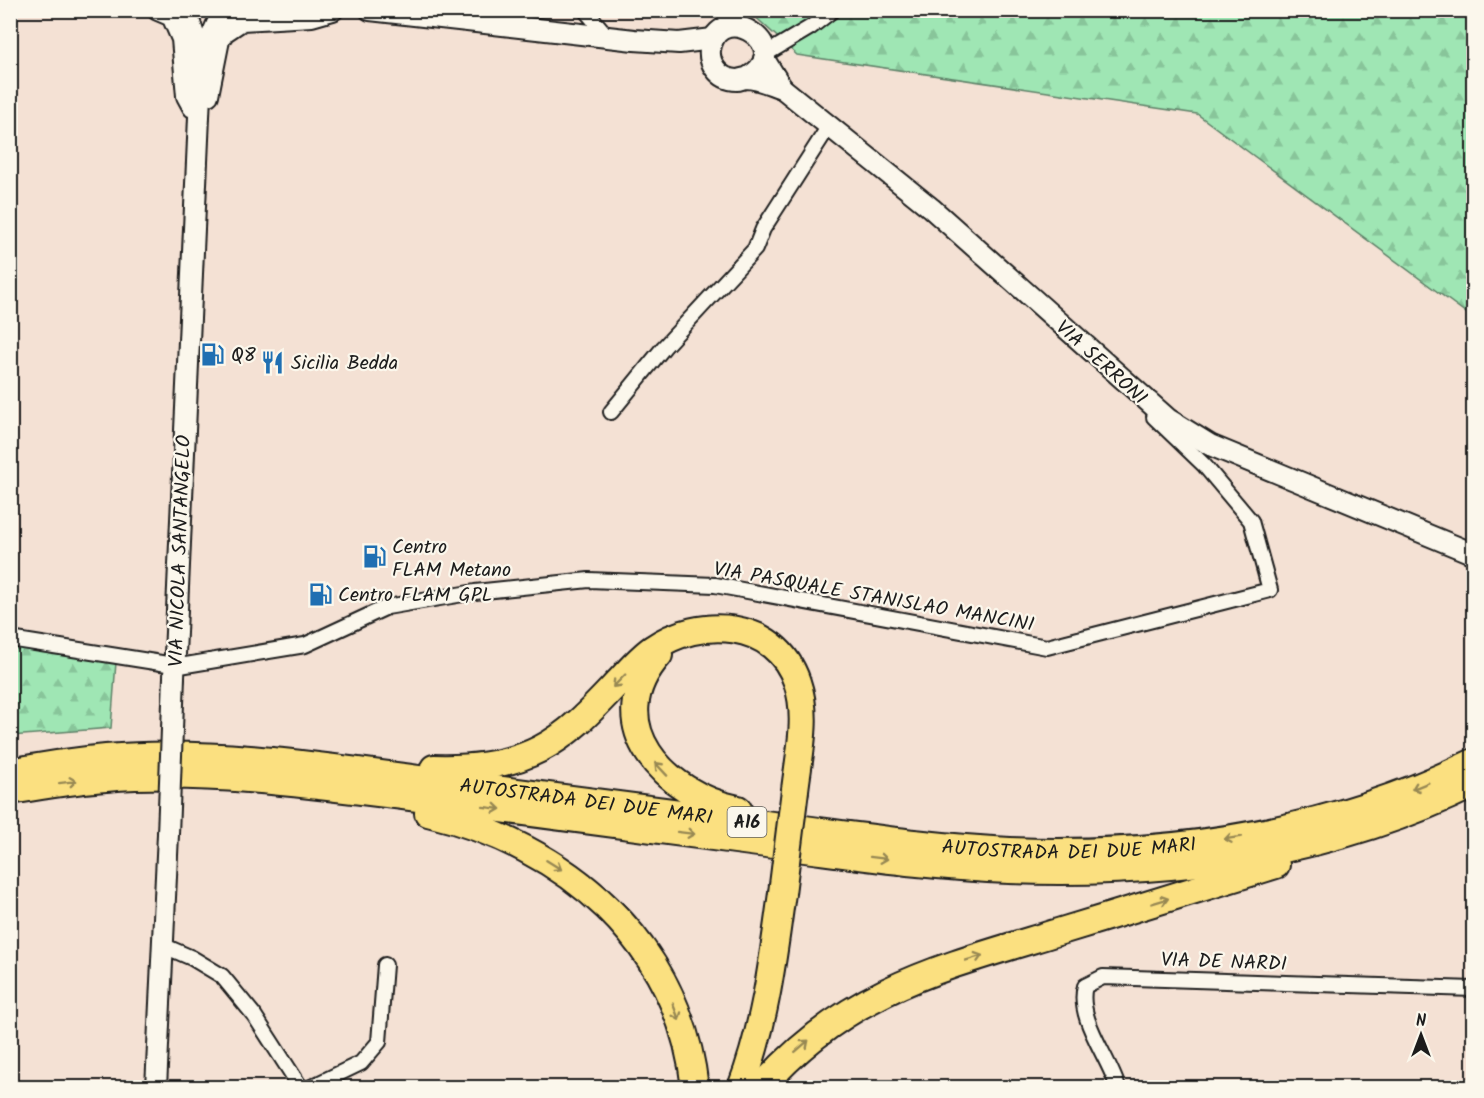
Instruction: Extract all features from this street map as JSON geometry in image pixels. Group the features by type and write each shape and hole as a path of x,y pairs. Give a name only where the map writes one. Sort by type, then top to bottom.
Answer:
{"highway":[{"path":"10,768 60,755 109,748 149,746 247,749 420,768 474,767 500,763 525,756 556,740 586,716 651,650 682,634 711,627 738,630 763,640 785,660 797,682 802,704 801,747 766,999 759,1033 741,1088"},
{"path":"682,634 658,657 643,679 639,691 636,720 639,735 655,762 670,779 697,795 729,807 794,817 1105,851"},
{"name":"AUTOSTRADA DEI DUE MARI","path":"10,772 60,763 109,758 190,757 246,760 358,771 907,842 1008,850 1105,851 1188,845 1244,837 1300,824 1354,810 1405,792 1473,762"},
{"path":"109,777 191,783 410,809 483,829 531,852 556,866 594,894 640,944 662,979 680,1021 695,1088"},
{"name":"AUTOSTRADA DEI DUE MARI","path":"10,791 109,777 191,777 301,784 892,860 1005,870 1063,872 1149,869 1248,856 1306,844 1412,810 1473,784"},
{"path":"761,1088 791,1056 824,1028 863,1003 910,980 964,961 1364,837 1416,820 1473,796"}],"main road":[{"path":"158,10 172,16 182,39 188,96 199,117"},
{"path":"199,117 206,105 219,40 224,32 242,20 312,16 333,10"},
{"name":"VIA SERRONI","path":"370,10 679,43 715,36 724,28 741,25 748,27 767,48 782,88"},
{"path":"201,72 210,36 226,12"},
{"name":"VIA NICOLA SANTANGELO","path":"186,14 201,23 214,20 226,12"},
{"name":"VIA NICOLA SANTANGELO","path":"156,1088 201,72 195,38 186,14"},
{"path":"711,61 709,54 715,36"},
{"name":"VIA SERRONI","path":"679,43 711,61 714,69 721,75 738,80 747,78 782,88 931,208 1114,373 1168,426 1473,554"},
{"path":"747,78 754,74 767,48"}],"street":[{"path":"585,10 609,37"},
{"path":"767,48 811,27 832,10"},
{"path":"715,36 719,11 741,25"},
{"path":"611,412 664,347 755,249 763,229 829,126"},
{"name":"VIA PASQUALE STANISLAO MANCINI","path":"174,671 211,661 305,645 387,607 476,592 589,580 716,585 1047,647 1270,590 1251,521 1168,426"},
{"path":"10,639 174,671"},
{"path":"162,945 192,958 222,976 254,1015 301,1088"},
{"path":"309,1088 361,1063 379,1042 385,965"},
{"name":"VIA DE NARDI","path":"1118,1088 1084,1008 1085,986 1103,977 1473,989"}],"green space":[{"path":"749,11 1473,11 1473,318 1197,114 797,55"},
{"path":"10,643 116,662 111,728 11,736"}],"place":[{"name":"Q8","path":"213,354"},
{"name":"Sicilia Bedda","path":"273,362"},
{"name":"Centro FLAM Metano","path":"374,557"},
{"name":"Centro FLAM GPL","path":"320,594"}]}
